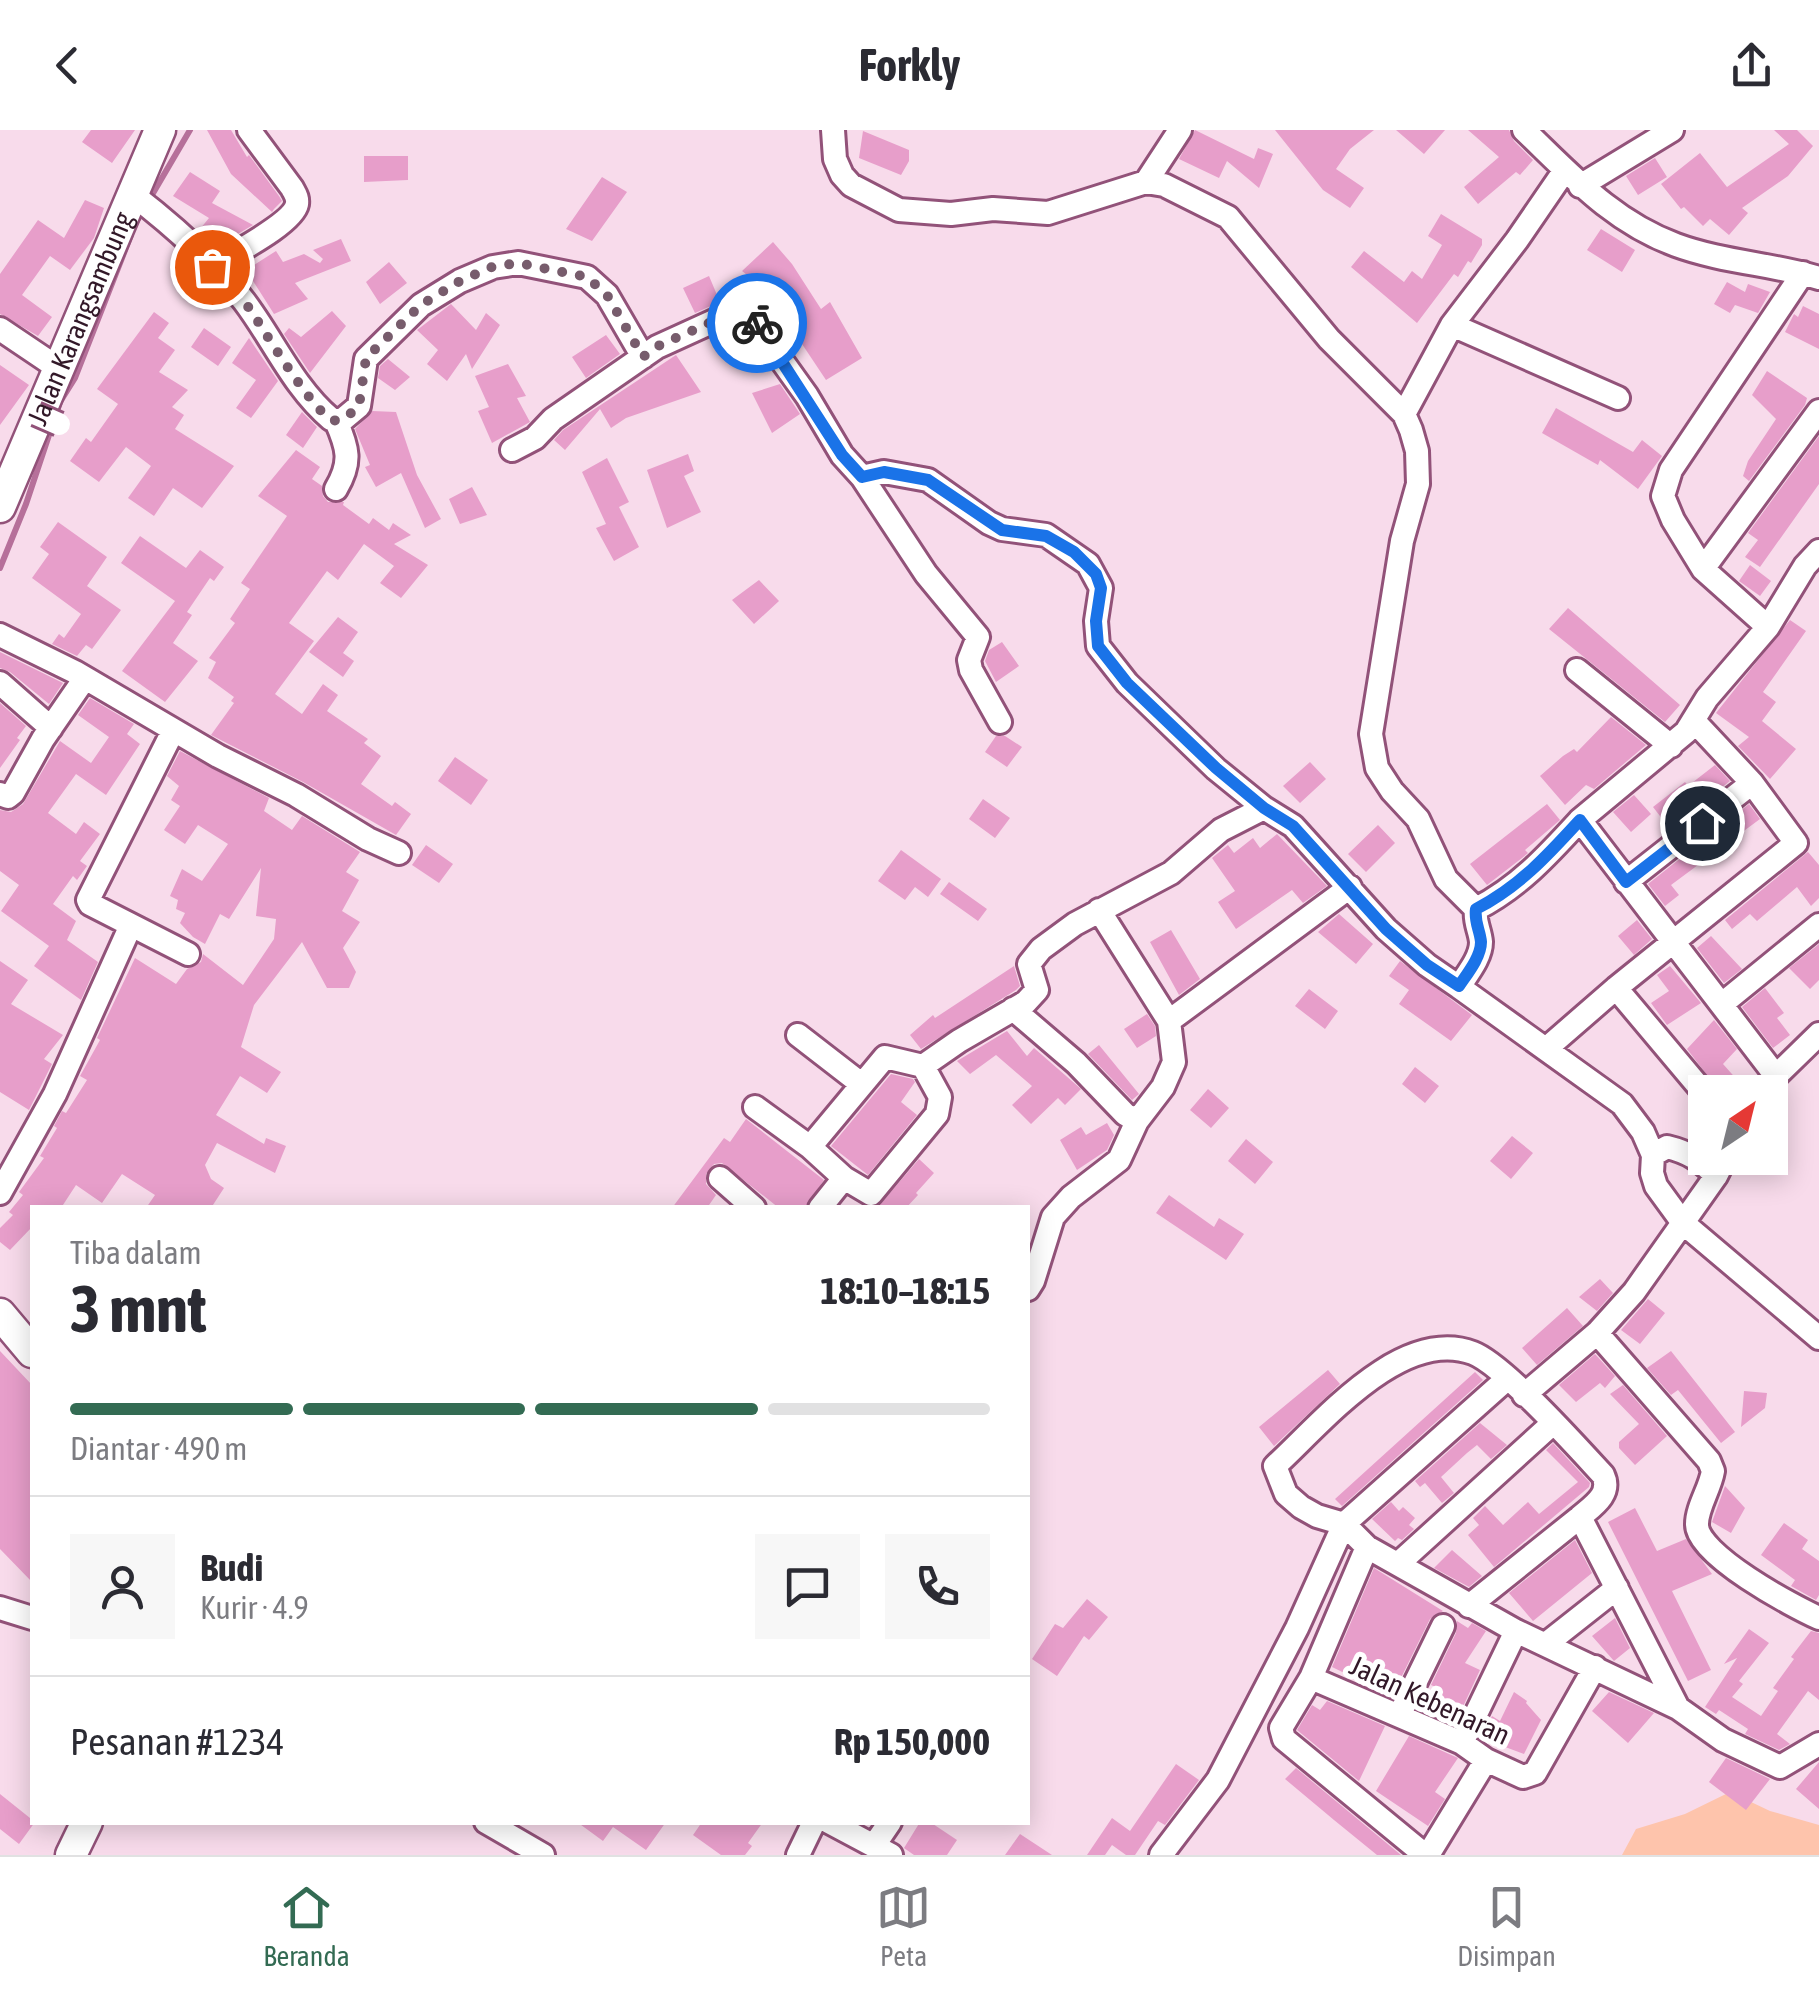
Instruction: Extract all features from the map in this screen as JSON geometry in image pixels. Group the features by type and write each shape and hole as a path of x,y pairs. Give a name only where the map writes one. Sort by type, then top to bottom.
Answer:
{"main road":[{"name":"Jalan Karangsambung","path":"0,507 44,418 58,368 160,130"},
{"path":"0,1314 30,1350"},
{"path":"71,1855 86,1825"}],"street":[{"path":"212,267 278,225 297,206 298,198 292,188 249,130"},
{"path":"832,130 842,175 851,185 899,210 1048,213 1146,182 1164,185 1228,216 1357,370 1404,414 1417,451 1418,484 1402,542 1371,734 1377,768 1418,818 1446,879 1476,909"},
{"path":"1146,182 1180,130"},
{"path":"1524,130 1572,178 1624,220 1680,246 1811,276 1666,482 1664,496 1673,520 1703,569 1768,627"},
{"path":"1404,414 1452,325 1572,178 1672,130"},
{"path":"134,195 240,297 277,355 327,417 336,420 359,406 362,371 366,358 377,347 421,305 492,267 518,263 587,277 607,295 643,357"},
{"path":"512,450 535,438 553,420 658,346 736,311 747,312 926,574 978,637 969,660 971,670 1000,722"},
{"path":"1452,325 1618,398"},
{"path":"0,329 58,368"},
{"path":"1703,569 1819,412"},
{"path":"336,420 350,451 347,470 336,489"},
{"path":"862,477 884,472 928,480 1002,530 1046,536 1074,552 1096,574 1101,588 1096,638 1103,653 1148,705 1216,768 1264,808 1293,826 1395,938 1622,1104 1644,1132 1653,1155 1656,1186 1682,1223 1819,1338"},
{"path":"1476,909 1500,897 1533,872 1580,820 1670,746 1694,721 1707,698 1768,627 1819,550"},
{"path":"0,634 399,853"},
{"path":"1576,670 1670,746"},
{"path":"0,794 8,797 13,793 85,678"},
{"path":"0,683 51,728"},
{"path":"1694,721 1752,783 1796,843 1819,850"},
{"path":"173,731 88,896 90,904 188,954"},
{"path":"1626,882 1752,783"},
{"path":"923,1066 1037,990 1029,964 1057,936 1171,873 1222,830 1264,808"},
{"path":"1580,820 1722,1004 1765,1075"},
{"path":"1548,1048 1796,843"},
{"path":"1168,1021 1350,887"},
{"path":"1459,986 1478,955 1481,940 1474,920 1476,909"},
{"path":"1030,1286 1053,1217 1071,1197 1119,1160 1136,1121 1163,1087 1174,1062 1168,1021 1099,910"},
{"path":"1722,1004 1819,925"},
{"path":"2,1186 55,1094 131,926"},
{"path":"1616,988 1689,1075"},
{"path":"1013,1009 1136,1121"},
{"path":"1779,1075 1819,1034"},
{"path":"798,1035 860,1083"},
{"path":"755,1107 810,1146 844,1178 871,1194 937,1114 940,1097 923,1066 885,1057 810,1146"},
{"path":"1653,1155 1667,1147 1688,1154"},
{"path":"1162,1855 1218,1780 1297,1628 1344,1524 1516,1386 1596,1333 1634,1292 1715,1175"},
{"path":"720,1178 751,1205"},
{"path":"822,1205 844,1178"},
{"path":"1596,1333 1709,1461 1713,1471 1696,1525 1700,1536 1745,1576 1792,1608 1819,1618"},
{"path":"1469,1606 1580,1517 1599,1500 1607,1484 1603,1475 1516,1386 1473,1354 1436,1348 1405,1359 1367,1380 1275,1466 1286,1494 1317,1516 1344,1524 1368,1547 1469,1606 1678,1708 1723,1740 1780,1767 1819,1744"},
{"path":"1399,1563 1552,1424"},
{"path":"1580,1517 1678,1708"},
{"path":"1368,1547 1311,1678 1286,1715 1281,1728 1284,1739 1426,1855 1486,1760"},
{"path":"1546,1644 1617,1588"},
{"path":"0,1608 30,1617"},
{"path":"1400,1714 1443,1626"},
{"path":"1462,1743 1516,1631"},
{"name":"Jalan Kebenaran","path":"1311,1678 1400,1714 1523,1777 1536,1773 1595,1667"},
{"path":"491,1825 542,1855"},
{"path":"798,1855 813,1825"},
{"path":"835,1825 883,1850 889,1825"}],"shaded area":[{"path":"1730,1792 1770,1811 1819,1825 1819,1855 1622,1855 1636,1829 1685,1814"}],"building":[{"path":"91,130 135,130 112,163 82,142"},
{"path":"207,130 231,130 282,201 272,212 231,174"},
{"path":"1195,130 1254,159 1258,148 1273,154 1259,188 1227,161 1219,178 1179,159"},
{"path":"1275,130 1374,130 1350,149 1336,169 1364,188 1350,208 1323,190"},
{"path":"1396,130 1445,130 1424,154"},
{"path":"1468,130 1509,130 1533,160 1520,175 1516,172 1478,204 1464,187 1499,157"},
{"path":"1774,130 1797,130 1813,146 1788,176 1742,208 1748,213 1729,235 1710,219 1703,226 1684,207 1681,209 1661,184 1700,153 1727,187 1789,144"},
{"path":"863,131 909,150 909,161 901,175 859,158"},
{"path":"364,156 408,156 408,180 364,182"},
{"path":"1655,158 1667,177 1638,195 1626,176"},
{"path":"190,172 220,191 212,203 253,225 226,241 200,229 209,218 173,196"},
{"path":"602,177 627,192 592,241 566,229"},
{"path":"85,200 104,208 94,238 70,270 50,256 22,295 52,317 38,336 0,314 0,274 38,220 64,238"},
{"path":"1441,214 1482,239 1482,245 1471,263 1468,261 1458,277 1454,274 1417,323 1351,267 1364,251 1404,282 1412,271 1422,279 1442,245 1428,236"},
{"path":"1601,229 1635,250 1622,272 1587,250"},
{"path":"341,239 351,261 295,283 308,299 274,314 246,270 276,251 283,262 304,254 320,263 323,259 313,250"},
{"path":"773,242 821,309 830,302 862,358 826,380 788,323 783,326 761,286 742,271"},
{"path":"389,262 407,283 380,304 366,282"},
{"path":"709,276 720,302 695,313 683,288"},
{"path":"1727,282 1745,292 1748,284 1770,292 1758,313 1735,305 1730,313 1714,304"},
{"path":"451,304 476,330 486,313 500,325 472,369 466,354 447,381 427,364 438,350 417,330"},
{"path":"1803,306 1819,314 1819,349 1785,332"},
{"path":"332,311 346,326 310,373 284,334 289,328 301,337"},
{"path":"154,312 169,323 158,338 175,350 159,372 188,390 172,407 184,415 175,429 234,466 202,508 173,488 154,516 128,498 151,466 126,447 99,482 70,461 86,438 91,442 118,404 97,389"},
{"path":"204,328 231,347 218,366 191,347"},
{"path":"606,335 620,354 586,378 572,357"},
{"path":"249,338 278,381 251,418 236,408 256,380 232,363"},
{"path":"676,355 701,392 626,418 611,428 600,409 565,450 554,440 563,430"},
{"path":"388,359 410,377 395,390 378,378 380,366"},
{"path":"508,364 526,396 517,398 530,422 492,443 478,411 489,407 475,376"},
{"path":"0,365 29,385 0,425"},
{"path":"1767,371 1807,398 1749,481 1743,476 1748,461 1776,419 1752,395"},
{"path":"780,384 800,414 772,433 752,393"},
{"path":"1556,408 1633,452 1642,440 1662,456 1638,489 1600,460 1598,465 1542,433"},
{"path":"372,411 396,412 417,475 441,519 425,528 401,473 376,487 365,467 370,465 355,429"},
{"path":"302,412 317,427 303,448 286,435"},
{"path":"1819,436 1819,484 1760,567 1745,557 1758,540 1748,533"},
{"path":"296,450 320,467 312,479 322,486 328,502 344,502 369,524 373,518 389,530 393,523 411,535 394,544 428,565 401,598 380,583 394,566 364,544 338,580 327,571 289,623 314,641 275,694 302,714 323,684 338,695 327,711 368,739 364,743 381,756 361,784 411,814 396,835 211,735 234,703 234,697 208,678 216,662 209,658 235,623 230,619 250,589 241,583 287,516 258,496"},
{"path":"688,454 694,471 684,476 701,512 667,528 647,470"},
{"path":"607,458 629,502 619,507 639,547 614,561 596,528 606,524 582,472"},
{"path":"472,487 487,515 460,524 449,499"},
{"path":"58,522 107,557 87,586 121,610 92,649 86,645 77,656 52,644 59,634 64,638 81,614 32,578 49,554 40,547"},
{"path":"140,536 186,568 200,550 224,567 214,581 210,578 187,612 192,615 173,643 198,661 165,702 122,671 175,601 121,563"},
{"path":"1750,565 1771,581 1760,596 1739,581"},
{"path":"759,580 779,601 754,624 732,600"},
{"path":"1568,608 1680,705 1665,722 1549,629"},
{"path":"338,617 358,632 343,653 354,661 343,677 309,652"},
{"path":"1790,620 1806,631 1763,692 1776,702 1762,721 1796,749 1770,779 1738,746 1749,737 1716,713"},
{"path":"1002,642 1019,666 996,682 985,661 989,650"},
{"path":"0,652 63,683 49,704 0,668"},
{"path":"90,698 134,724 127,734 140,744 106,795 76,774 48,813 76,834 84,822 100,834 80,861 87,866 77,880 73,876 53,904 76,921 67,940 98,962 81,1000 34,966 49,946 1,911 19,885 0,871 0,810 11,812 23,804 60,741 91,763 109,737 78,715"},
{"path":"0,703 26,726 0,768"},
{"path":"1611,717 1646,745 1594,789 1586,785 1565,805 1540,776 1563,756 1574,749 1577,752"},
{"path":"996,736 1005,736 1022,747 1007,767 985,752"},
{"path":"180,751 269,798 264,811 292,830 302,816 360,852 346,872 359,880 342,911 360,922 343,948 356,972 349,988 327,988 302,942 254,1005 241,1047 281,1072 267,1093 240,1076 216,1115 264,1144 266,1138 286,1146 275,1173 217,1143 205,1165 211,1179 224,1188 213,1205 148,1205 155,1195 122,1174 102,1203 76,1185 63,1205 30,1205 30,1229 10,1250 0,1242 0,1228 13,1215 9,1212 23,1195 19,1192 44,1158 40,1156 62,1111 66,1113 87,1080 80,1076 135,958 176,984 187,969 201,962 203,954 243,985 274,939 276,919 256,916 261,868 229,919 220,914 205,944 180,923 185,913 176,909 178,900 170,896 182,869 202,881 228,844 198,825 185,844 164,830 180,806 171,800 179,786 167,776"},
{"path":"455,757 488,780 471,805 438,781"},
{"path":"1310,762 1326,779 1300,803 1283,786"},
{"path":"1715,765 1730,781 1670,829 1653,807"},
{"path":"1634,795 1651,814 1631,832 1613,812"},
{"path":"983,799 1010,818 995,838 969,819"},
{"path":"1547,804 1560,820 1525,850 1528,853 1487,885 1470,864"},
{"path":"1749,804 1760,819 1671,885 1679,895 1665,906 1648,884"},
{"path":"1378,825 1395,843 1366,872 1348,854"},
{"path":"1277,834 1327,886 1303,903 1292,890 1236,929 1218,902 1235,891 1212,858 1228,845 1234,853 1253,838 1260,848"},
{"path":"426,845 453,864 439,883 412,865"},
{"path":"901,850 941,879 928,897 915,887 905,900 878,881"},
{"path":"1808,852 1819,865 1819,898 1811,906 1797,887 1757,921 1750,914 1732,929 1725,920"},
{"path":"949,882 987,909 978,921 940,894"},
{"path":"1339,914 1373,944 1356,964 1318,932"},
{"path":"1637,920 1652,939 1634,955 1618,936"},
{"path":"1171,930 1200,979 1179,995 1150,942"},
{"path":"1711,936 1742,969 1724,983 1697,948"},
{"path":"1819,944 1819,980 1810,989 1789,968"},
{"path":"0,961 28,980 11,1004 63,1035 44,1059 52,1064 29,1110 0,1092"},
{"path":"1400,961 1472,1015 1451,1041 1399,1004 1409,990 1389,976"},
{"path":"1014,966 1020,986 1016,990 921,1049 910,1035 933,1015 935,1018"},
{"path":"1670,966 1701,1003 1667,1025 1651,1003 1669,991 1657,975"},
{"path":"1765,988 1784,1013 1777,1018 1790,1035 1773,1048 1742,1007"},
{"path":"1309,989 1338,1011 1325,1029 1295,1006"},
{"path":"1147,1014 1156,1036 1137,1048 1124,1029"},
{"path":"1714,1020 1737,1049 1723,1064 1733,1075 1707,1075 1687,1049"},
{"path":"1007,1031 1027,1056 1034,1048 1081,1089 1065,1105 1058,1098 1031,1124 1012,1105 1032,1086 996,1055 970,1074 957,1061"},
{"path":"1099,1045 1139,1094 1132,1100 1088,1054"},
{"path":"1415,1067 1439,1086 1425,1103 1402,1084"},
{"path":"891,1074 915,1082 901,1102 917,1115 868,1175 831,1146"},
{"path":"1208,1089 1229,1108 1211,1128 1190,1110"},
{"path":"746,1119 824,1180 807,1205 775,1205 722,1163 714,1164 706,1174 706,1184 716,1195 709,1205 674,1205 724,1138 730,1142"},
{"path":"1107,1123 1114,1135 1107,1150 1077,1170 1060,1140 1081,1127 1086,1135"},
{"path":"1512,1136 1533,1153 1511,1179 1490,1161"},
{"path":"1246,1139 1273,1162 1255,1184 1228,1161"},
{"path":"919,1159 934,1173 909,1205 880,1205"},
{"path":"1169,1195 1214,1227 1219,1218 1244,1234 1226,1260 1156,1213"},
{"path":"1600,1279 1613,1293 1597,1311 1579,1297"},
{"path":"1648,1299 1665,1313 1640,1344 1621,1330"},
{"path":"1567,1308 1583,1326 1537,1365 1522,1348"},
{"path":"0,1351 30,1383 30,1580 0,1549"},
{"path":"1671,1351 1735,1432 1721,1443 1678,1390 1671,1395 1647,1368"},
{"path":"1595,1354 1615,1376 1605,1388 1600,1383 1576,1402 1559,1385"},
{"path":"1328,1370 1340,1384 1274,1446 1259,1427"},
{"path":"1475,1372 1483,1380 1342,1506 1335,1499"},
{"path":"1623,1385 1667,1436 1635,1465 1619,1448 1619,1442 1639,1424 1610,1394"},
{"path":"1744,1391 1767,1393 1765,1408 1741,1427"},
{"path":"1480,1423 1507,1445 1491,1459 1477,1445 1467,1453 1441,1477 1454,1493 1442,1503 1425,1483 1420,1487 1415,1481"},
{"path":"1553,1443 1590,1483 1589,1487 1494,1567 1468,1535 1479,1525 1473,1518 1485,1506 1503,1525 1528,1502 1539,1514 1578,1482 1546,1450"},
{"path":"1725,1486 1745,1508 1731,1533 1712,1522"},
{"path":"1391,1502 1399,1511 1403,1507 1415,1518 1409,1525 1414,1529 1402,1540 1395,1541 1372,1519"},
{"path":"1635,1508 1657,1551 1686,1539 1712,1574 1672,1591 1711,1670 1688,1681 1608,1522"},
{"path":"1784,1523 1808,1540 1802,1549 1819,1561 1816,1600 1791,1586 1795,1580 1761,1555"},
{"path":"1575,1540 1592,1573 1533,1621 1509,1593"},
{"path":"1452,1550 1482,1576 1469,1587 1434,1568"},
{"path":"1374,1568 1443,1611 1430,1619 1392,1696 1332,1667"},
{"path":"1087,1599 1108,1617 1089,1640 1084,1636 1057,1676 1032,1659 1055,1624 1063,1628"},
{"path":"1615,1618 1630,1648 1614,1661 1592,1636"},
{"path":"1457,1621 1468,1628 1472,1623 1486,1631 1465,1663 1480,1670 1455,1724 1424,1710 1438,1688 1431,1685 1456,1633"},
{"path":"1749,1629 1769,1643 1739,1681 1743,1684 1732,1697 1761,1716 1778,1691 1773,1688 1794,1659 1791,1657 1811,1631 1819,1633 1819,1700 1808,1691 1777,1734 1790,1744 1779,1750 1745,1734 1748,1729 1719,1710 1716,1714 1705,1707 1737,1658 1724,1664"},
{"path":"1514,1692 1527,1701 1541,1720 1524,1754 1481,1738 1492,1716 1500,1721"},
{"path":"1609,1692 1654,1713 1628,1743 1592,1711"},
{"path":"1327,1701 1385,1726 1359,1781 1297,1730 1312,1705 1320,1710"},
{"path":"1409,1736 1458,1758 1435,1792 1445,1799 1428,1826 1376,1791"},
{"path":"1726,1758 1770,1779 1746,1810 1709,1782"},
{"path":"1819,1762 1819,1809 1796,1789"},
{"path":"1176,1764 1199,1780 1165,1825 1158,1821 1135,1855 1126,1855 1112,1845 1105,1855 1087,1855 1112,1818 1130,1831"},
{"path":"1296,1768 1401,1855 1377,1855 1334,1820 1285,1779"},
{"path":"0,1794 30,1818 33,1825 19,1844 0,1829"},
{"path":"581,1825 664,1825 646,1850 613,1827 603,1841"},
{"path":"700,1825 761,1825 745,1855 721,1855 693,1835"},
{"path":"918,1825 934,1825 957,1840 947,1855 914,1855 904,1848"},
{"path":"1020,1834 1052,1855 1005,1855"}],"waterway":[{"path":"135,224 190,130"},
{"path":"0,568 60,402 75,378 131,235"}],"way so far":[{"path":"212,267 240,297 277,355 327,417 341,421 359,406 366,358 421,305 476,272 492,267 518,263 587,277 607,295 643,357 658,346 736,311 747,312 757,323"}],"route":[{"path":"757,323 842,455 862,477 884,472 928,480 1002,530 1046,536 1088,564 1101,588 1096,621 1098,646 1127,683 1216,768 1264,808 1293,826 1386,929 1427,965 1459,986 1478,955 1481,940 1474,920 1476,909 1500,897 1533,872 1580,820 1626,882 1702,823"}]}
